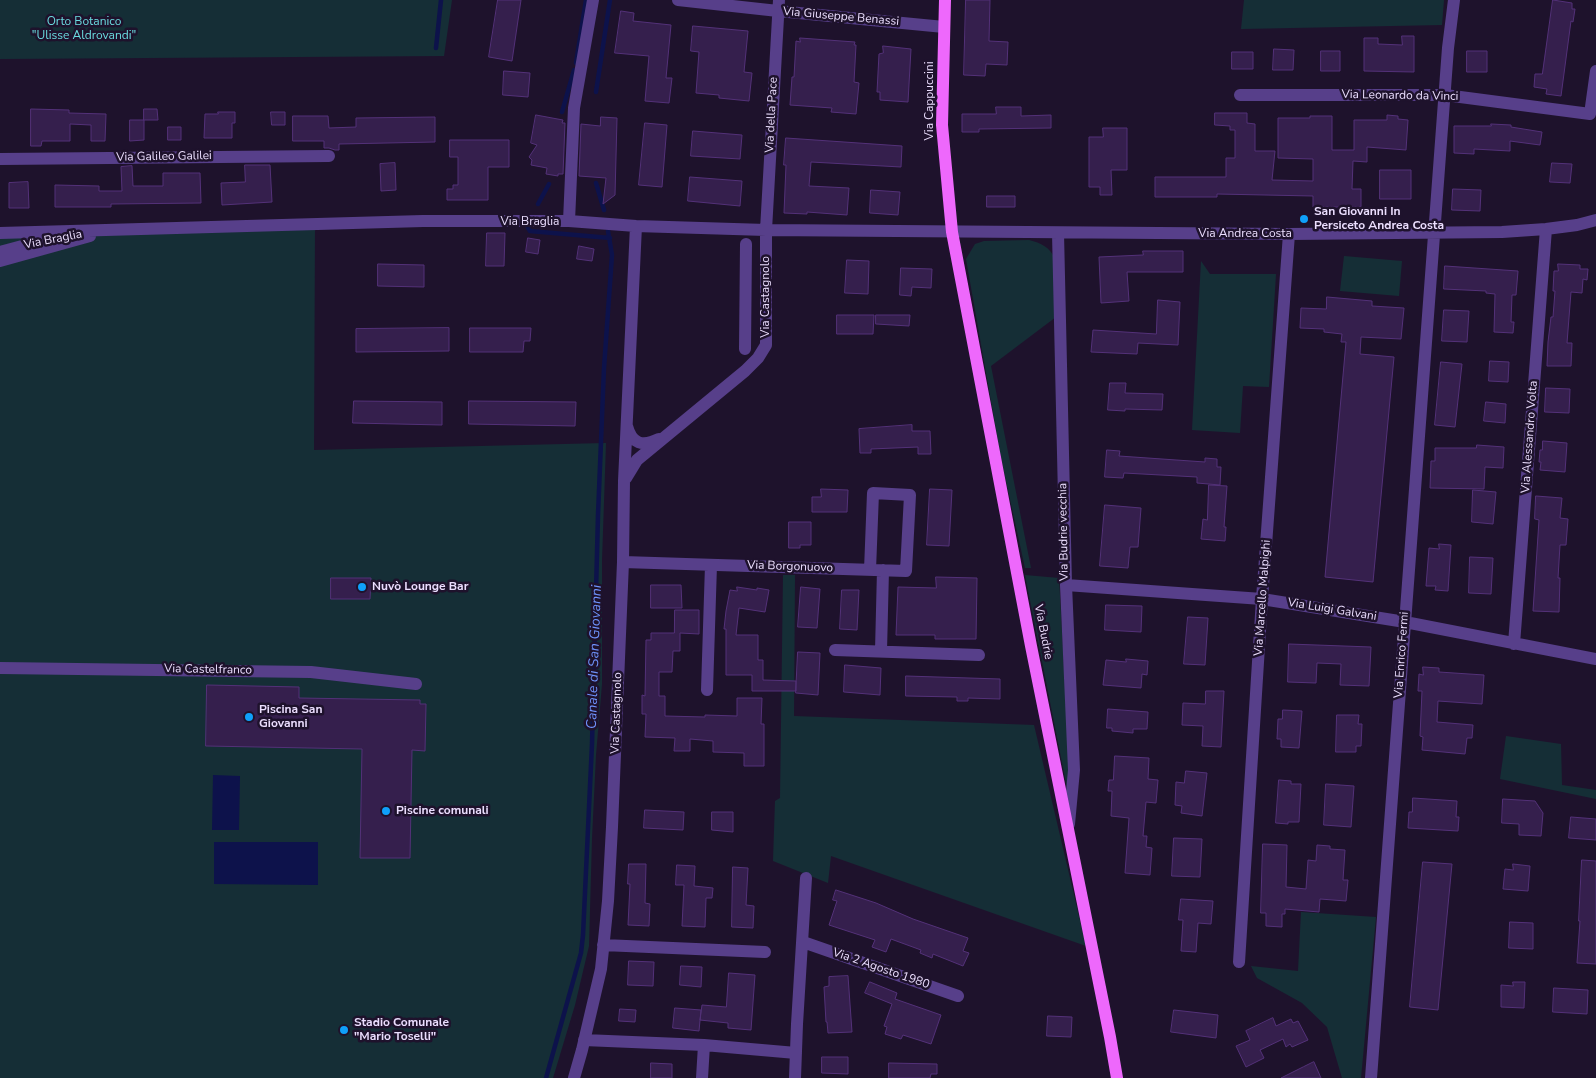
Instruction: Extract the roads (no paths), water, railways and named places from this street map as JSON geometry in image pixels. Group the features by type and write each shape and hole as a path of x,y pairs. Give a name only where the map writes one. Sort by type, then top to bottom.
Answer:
{"main road":[{"name":"Via Cappuccini","path":"945,0 942,125 952,232"},
{"name":"Via Budrie","path":"952,232 1031,646 1117,1078"},
{"name":"Via Budrie","path":"1110,1037 1124,1078"}],"street":[{"path":"569,221 574,108 593,0"},
{"name":"Via Giuseppe Benassi","path":"678,0 778,6 944,27"},
{"name":"Via Enrico Fermi","path":"1371,1078 1448,48 1454,0"},
{"name":"Via della Pace","path":"766,230 778,6"},
{"name":"Via Leonardo da Vinci","path":"1240,94 1445,94 1590,114 1596,70"},
{"name":"Via Galileo Galilei","path":"0,159 329,156"},
{"name":"Via Andrea Costa","path":"952,232 1289,234 1502,232 1546,230 1596,220"},
{"name":"Via Braglia","path":"0,233 423,222 569,221 636,226 766,230 952,232"},
{"name":"Via Castagnolo","path":"574,1078 601,968 612,827 623,562 624,481 636,226"},
{"name":"Via Castagnolo","path":"624,481 637,460 745,371 758,358 766,345 766,230"},
{"name":"Via Alessandro Volta","path":"1514,644 1546,230"},
{"path":"0,262 107,231"},
{"name":"Via Braglia","path":"0,252 53,237 107,231"},
{"name":"Via Budrie vecchia","path":"1058,232 1066,585 1074,770 1068,830"},
{"name":"Via Marcello Malpighi","path":"1238,962 1289,234"},
{"path":"745,350 746,244"},
{"name":"Via Castagnolo","path":"627,426 632,440 638,443 645,444 663,437"},
{"name":"Via Borgonuovo","path":"623,562 870,570 883,570 906,571 910,495 873,494 870,570"},
{"path":"707,690 711,565"},
{"path":"881,651 883,570"},
{"name":"Via Luigi Galvani","path":"1066,585 1262,599 1405,622 1596,659"},
{"path":"834,650 979,655"},
{"name":"Via Castelfranco","path":"0,668 310,672 416,684"},
{"path":"795,1078 806,878"},
{"name":"Via 2 Agosto 1980","path":"803,942 958,996"},
{"path":"603,945 765,952"},
{"path":"584,1040 704,1045 796,1053"},
{"path":"702,1078 704,1045"}],"waterway":[{"path":"436,48 441,0"},
{"path":"576,63 586,0"},
{"name":"Canale di San Giovanni","path":"596,92 610,0"},
{"path":"562,112 574,70"},
{"name":"Canale di San Giovanni","path":"596,183 604,210"},
{"path":"538,204 549,184"},
{"path":"527,226 530,231 610,238"},
{"name":"Canale di San Giovanni","path":"546,1078 581,953 583,935 592,744 604,368 612,255 608,231"}],"place":[{"name":"San Giovanni In Persiceto Andrea Costa","path":"1304,219"},
{"name":"Nuvò Lounge Bar","path":"362,587"},
{"name":"Piscina San Giovanni","path":"249,717"},
{"name":"Piscine comunali","path":"386,811"},
{"name":"Stadio Comunale \"Mario Toselli\"","path":"344,1030"}],"park label":[{"name":"Orto Botanico \"Ulisse Aldrovandi\"","path":"84,29"}]}
